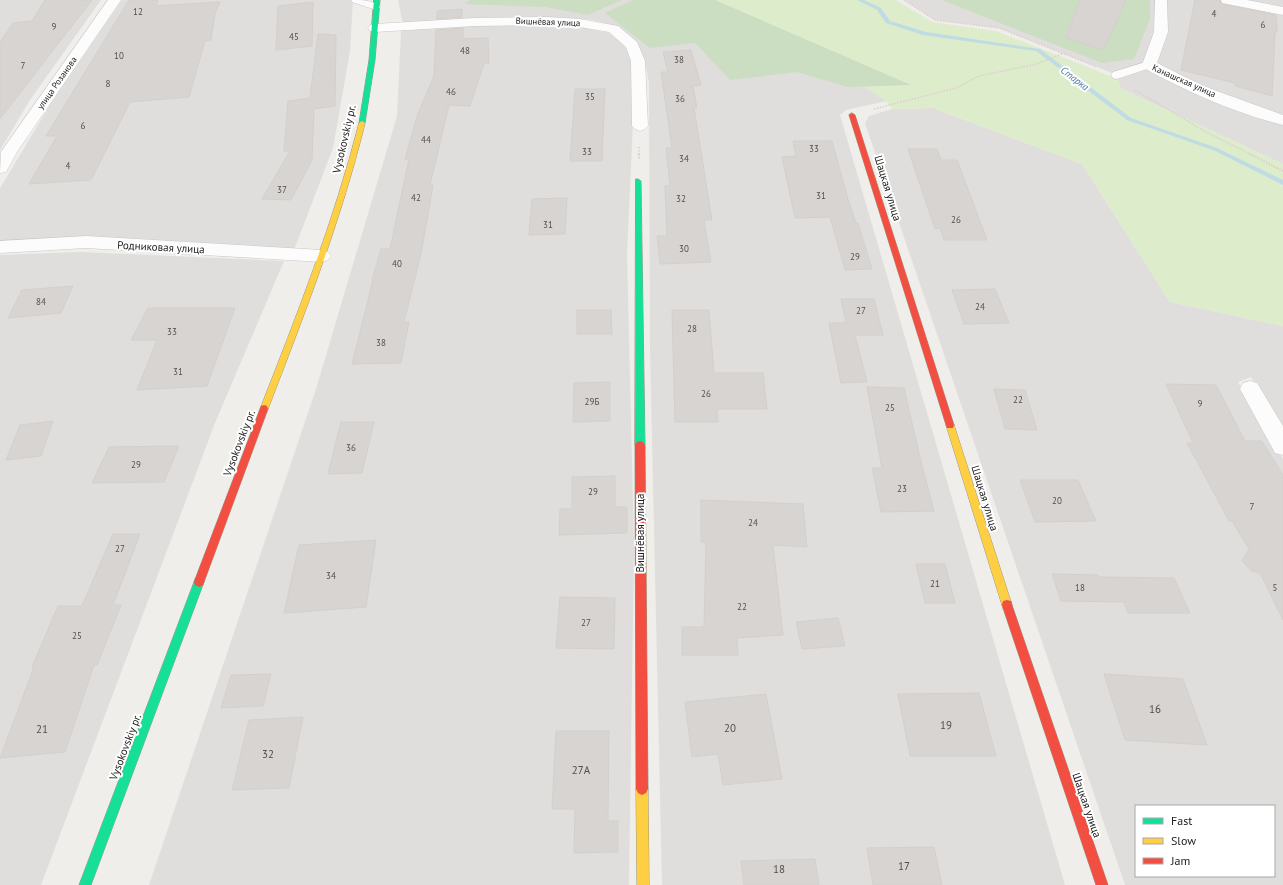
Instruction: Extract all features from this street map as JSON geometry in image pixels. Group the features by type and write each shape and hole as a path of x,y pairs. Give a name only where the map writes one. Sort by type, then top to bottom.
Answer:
{"street":[{"name":"улица Розанова","path":"0,168 9,152 115,0"},
{"name":"Канашская улица","path":"1161,0 1161,32 1149,65 1166,75 1243,107 1283,120"},
{"path":"1227,0 1283,11"},
{"name":"Vysokovskiy pr.","path":"85,885 322,256 353,159 365,103 377,4"},
{"name":"Вишнёвая улица","path":"375,28 474,22 547,21 580,23 613,29 632,45 638,61 640,126"},
{"name":"Шацкая улица","path":"852,115 1008,609 1102,885"},
{"name":"Вишнёвая улица","path":"638,181 643,885"},
{"name":"Родниковая улица","path":"0,247 86,242 322,256"},
{"path":"1250,389 1283,446"}],"lane":[{"path":"356,0 377,4"},
{"path":"1117,75 1149,65"}],"path":[{"path":"904,0 935,20 999,28 1117,75 1129,86 1208,133 1283,171"},
{"path":"896,102 956,88 979,76 1037,64 1063,54"},
{"path":"638,181 640,126"}],"shaded area":[{"path":"0,0 101,0 30,100 0,150"},
{"path":"122,0 353,0 350,51 333,148 294,250 0,242 0,188 53,100"},
{"path":"398,0 702,0 824,59 886,101 846,110 840,115 1065,885 662,885 650,350 649,82 645,63 637,44 617,26 588,19 548,18 403,25"},
{"path":"904,0 1283,0 1283,164 1120,88 1117,75 999,28 935,20"},
{"path":"476,25 575,26 609,33 624,45 631,60 635,79 627,253 634,544 629,885 149,885 316,389 397,116 401,31"},
{"path":"933,108 1082,164 1170,302 1283,326 1283,428 1251,377 1238,382 1283,459 1283,885 1125,885 865,123 869,116 892,109"},
{"path":"80,252 284,261 215,423 41,885 0,885 0,255"}],"green space":[{"path":"470,0 622,0 588,15 545,7 464,4"},
{"path":"633,0 715,0 911,85 848,87 797,72 730,80 695,43 650,48 605,13"},
{"path":"702,0 896,0 932,22 996,31 1118,79 1120,88 1283,164 1283,326 1170,302 1082,164 933,108 892,109 886,101 824,59"},
{"path":"942,0 1150,0 1150,19 1134,59 1102,63"}],"building":[{"path":"45,0 92,0 0,119 0,42 13,23 32,21"},
{"path":"129,0 158,0 156,6 220,2 215,13 211,40 205,41 189,97 130,102 91,180 29,184 57,136 46,136"},
{"path":"1079,0 1126,0 1104,50 1066,38"},
{"path":"1195,0 1220,0 1222,4 1276,15 1277,32 1275,32 1272,96 1235,86 1235,83 1181,70"},
{"path":"313,2 312,46 276,50 278,6"},
{"path":"462,9 462,17 437,19 437,11"},
{"path":"463,28 463,39 488,38 489,63 484,64 470,106 449,105 430,185 433,185 421,254 404,322 409,322 401,363 352,364 381,249 390,249 409,159 405,159 417,116 434,76 436,30"},
{"path":"318,34 336,35 335,106 314,109 312,160 291,200 262,199 290,151 284,151 288,101 310,98"},
{"path":"691,50 701,85 693,86 697,108 694,108 712,220 704,220 711,262 660,264 657,236 667,236 665,186 670,186 666,148 672,148 661,72 668,72 663,52"},
{"path":"575,89 605,89 602,161 570,161"},
{"path":"793,141 832,141 847,196 856,223 858,223 872,269 845,270 830,217 795,218 782,157 796,156"},
{"path":"908,149 937,149 941,160 957,160 987,240 944,240 940,228 935,229"},
{"path":"567,198 565,234 529,235 532,199"},
{"path":"73,286 61,313 8,318 22,290"},
{"path":"995,289 1009,323 964,324 952,290"},
{"path":"841,299 874,299 883,335 855,335 867,382 841,383 829,323 846,323"},
{"path":"148,308 235,308 207,386 137,390 157,340 131,340"},
{"path":"577,310 611,310 612,334 577,334"},
{"path":"672,310 709,310 714,373 763,373 767,409 717,409 718,422 675,422"},
{"path":"610,382 610,421 573,422 574,383"},
{"path":"1166,384 1216,385 1245,441 1262,441 1283,475 1283,620 1260,573 1252,571 1242,561 1249,549 1232,521 1229,521 1187,443 1193,443"},
{"path":"867,387 904,388 934,511 881,512 872,468 882,468"},
{"path":"994,389 1025,390 1037,430 1005,429"},
{"path":"53,421 41,456 6,460 20,425"},
{"path":"341,422 374,422 362,473 328,474"},
{"path":"179,446 164,482 92,483 109,447"},
{"path":"615,476 615,507 627,507 627,533 559,535 560,509 572,509 572,477"},
{"path":"1020,480 1078,480 1096,521 1035,522"},
{"path":"701,500 803,504 807,547 773,545 783,635 737,638 738,655 682,655 682,627 704,627 706,542 701,542"},
{"path":"113,534 140,534 113,605 121,605 97,665 94,665 65,752 0,758 34,667 32,667 58,606 82,606"},
{"path":"376,540 366,607 284,613 299,545"},
{"path":"916,564 945,564 955,603 925,603"},
{"path":"1052,574 1098,575 1099,577 1174,578 1190,613 1128,613 1124,602 1061,601"},
{"path":"560,597 615,598 614,649 556,648"},
{"path":"838,618 845,646 802,649 796,622"},
{"path":"271,674 263,706 221,708 231,675"},
{"path":"1104,674 1183,679 1207,745 1125,740"},
{"path":"979,693 996,756 910,756 898,694"},
{"path":"766,694 782,779 723,785 718,754 692,757 685,702"},
{"path":"303,717 289,788 232,790 249,720"},
{"path":"556,731 609,731 608,821 618,821 618,852 574,853 575,809 552,809"},
{"path":"934,847 942,885 873,885 867,848"},
{"path":"815,859 819,885 744,885 741,861"}],"waterway":[{"name":"Старка","path":"860,0 879,9 888,22 925,34 1038,50 1129,119 1215,149 1283,183"}],"traffic: fast":[{"path":"362,123 372,60 377,0"},
{"path":"638,181 640,445"},
{"path":"85,885 199,582"}],"traffic: slow":[{"path":"264,409 331,232 353,160 362,123"},
{"path":"950,425 1007,605"},
{"path":"642,789 643,885"}],"traffic: jam":[{"path":"852,115 950,425"},
{"path":"199,582 264,409"},
{"path":"640,445 642,789"},
{"path":"1007,605 1102,885"}]}
